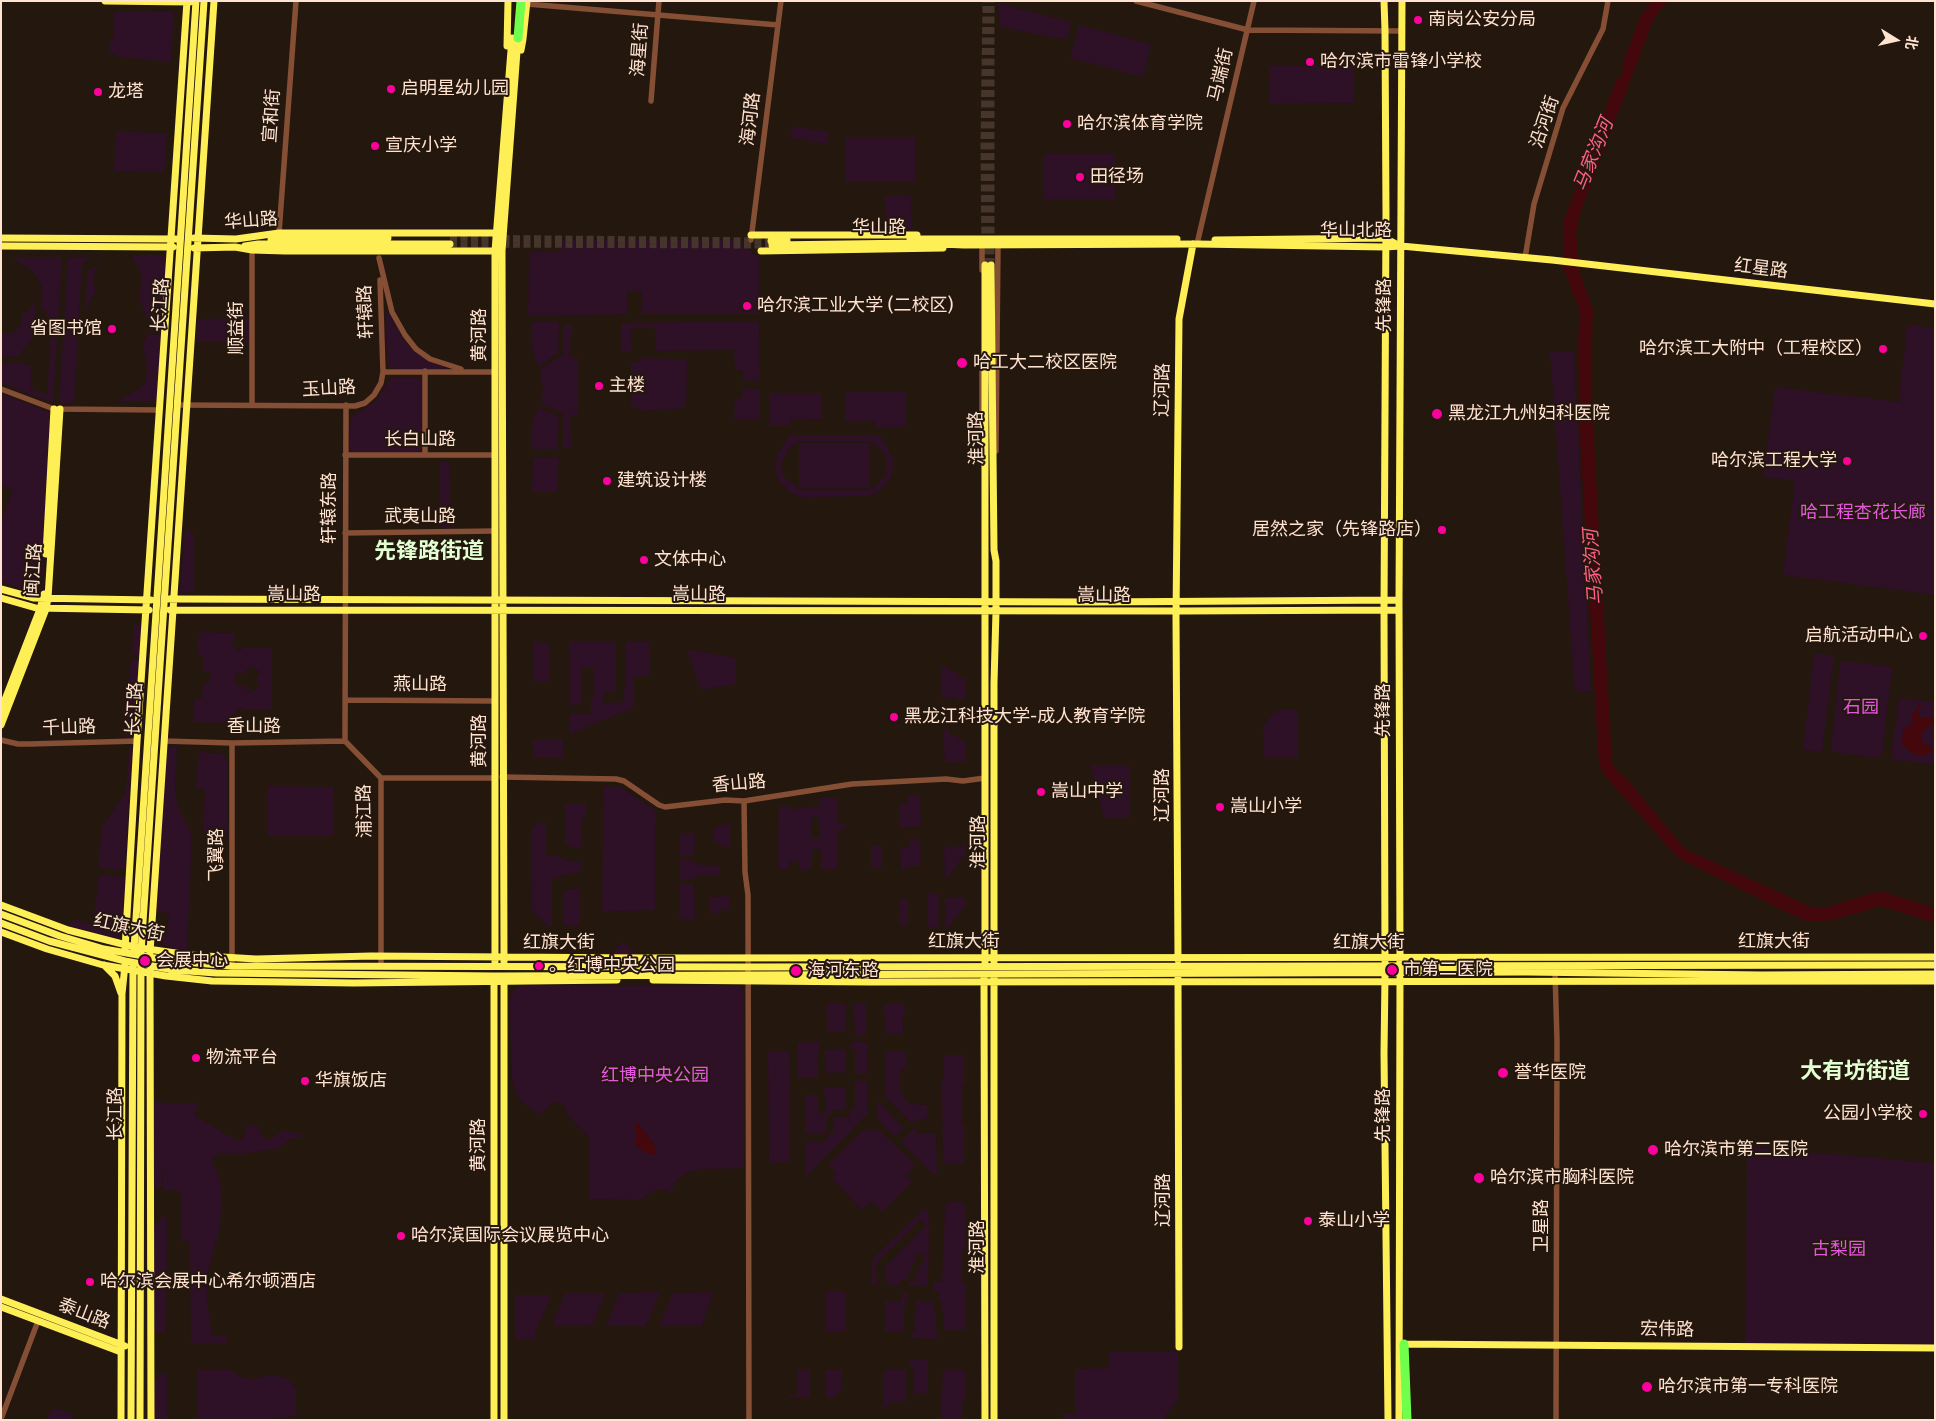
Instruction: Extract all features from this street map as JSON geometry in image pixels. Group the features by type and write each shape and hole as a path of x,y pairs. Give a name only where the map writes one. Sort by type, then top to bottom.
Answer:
{"highway":[{"path":"514,1 515,38"},
{"path":"515,38 525,2"},
{"path":"1401,1344 1407,1420"}],"main road":[{"path":"105,1 214,2 193,238 197,248 150,949 154,1352 151,1420"},
{"name":"黄河路","path":"500,233 509,62 507,38 508,1"},
{"name":"先锋路","path":"1385,1 1384,1063 1388,1420"},
{"name":"先锋路","path":"1399,1420 1401,1344 1399,600 1402,1"},
{"path":"122,994 133,966 125,953 137,741 187,2"},
{"name":"长江路","path":"160,610 156,600 196,2"},
{"name":"长江路","path":"131,1420 133,966 138,947 160,610 164,600 188,248 193,238 204,2"},
{"name":"黄河路","path":"517,62 524,39 525,2"},
{"name":"黄河路","path":"509,62 515,38"},
{"name":"黄河路","path":"504,1420 504,957 495,701 495,372 498,251 517,62 515,38"},
{"name":"华山路","path":"1,238 236,239 279,233 500,233"},
{"name":"华山路","path":"751,238 931,235 952,238"},
{"path":"952,238 986,243"},
{"name":"华山路","path":"952,238 771,243 917,243 964,246 986,243"},
{"name":"华山北路","path":"986,243 998,245 1385,238 1401,246"},
{"path":"235,247 258,244 450,241 236,239"},
{"name":"华山北路","path":"986,243 1196,242 1401,246"},
{"name":"辽河路","path":"1181,1347 1179,602 1183,319 1196,242"},
{"name":"华山路","path":"1,246 235,247 252,250 379,254 498,251"},
{"path":"761,251 927,250 964,246"},
{"name":"红星路","path":"1401,246 1552,260 1935,304"},
{"name":"黄河路","path":"494,1420 494,957 503,610 498,251"},
{"name":"淮河路","path":"985,1420 984,485 988,265 996,602 994,692 994,1420"},
{"name":"闽江路","path":"1,725 46,598 57,409"},
{"name":"嵩山路","path":"1,589 34,598 147,600 1179,602 1399,600"},
{"name":"嵩山路","path":"1,598 43,609 146,610 1399,610"},
{"name":"闽江路","path":"1,710 43,609"},
{"name":"红旗大街","path":"1,905 68,930 112,942 232,962 381,956 1180,957 1385,970 1400,981 1935,981"},
{"name":"红旗大街","path":"1,914 84,944 150,958 381,966 748,967 1180,973 1385,970 1400,966 1935,957"},
{"name":"红旗大街","path":"1,923 49,940 166,976 236,982 748,978 994,982 1180,973 1385,970"},
{"path":"112,942 123,937 127,924"},
{"name":"红旗大街","path":"1,932 47,949 103,965 133,966"},
{"path":"151,933 154,943 167,952"},
{"path":"103,965 116,976 122,994 121,1420"},
{"name":"红旗大街","path":"1400,966 1935,965"},
{"name":"长江路","path":"133,966 140,1420"},
{"name":"红旗大街","path":"1400,966 1555,972 1935,974"},
{"name":"红旗大街","path":"150,970 226,974 494,979"},
{"name":"红旗大街","path":"748,978 985,970"},
{"path":"150,999 154,983 160,977 166,976"},
{"name":"泰山路","path":"1,1298 121,1348"},
{"name":"泰山路","path":"1,1307 121,1348 154,1352"},
{"name":"宏伟路","path":"1401,1344 1935,1348"}],"street":[{"name":"宣和街","path":"279,233 296,1"},
{"name":"海星街","path":"651,101 659,1"},
{"name":"海河路","path":"751,238 781,1"},
{"path":"1136,1 1248,30 1402,31"},
{"name":"马端街","path":"1196,242 1254,1"},
{"name":"沿河街","path":"1525,258 1534,204 1564,108 1603,29 1608,1"},
{"path":"525,2 778,24"},
{"path":"984,485 981,443 986,243"},
{"path":"993,485 996,443 998,245"},
{"name":"顺益街","path":"252,250 252,405"},
{"path":"379,254 392,312 411,343 430,359 468,371"},
{"name":"轩辕路","path":"379,254 383,372"},
{"path":"425,371 425,455"},
{"path":"383,372 495,372"},
{"name":"玉山路","path":"177,405 346,406 361,404 371,398 381,383 383,372"},
{"path":"1,389 57,409 159,410"},
{"name":"轩辕东路","path":"345,610 346,406"},
{"name":"长白山路","path":"345,455 495,455"},
{"name":"武夷山路","path":"345,532 495,531"},
{"path":"345,610 345,741"},
{"name":"燕山路","path":"345,700 495,701"},
{"name":"千山路","path":"1,740 18,744 137,741"},
{"name":"香山路","path":"164,741 232,743 345,741"},
{"name":"浦江路","path":"345,741 381,778 381,966"},
{"name":"飞翼路","path":"232,743 232,962"},
{"name":"香山路","path":"381,778 616,779 624,781 659,805 665,807 725,800 744,801 852,784 946,779 963,781 985,778"},
{"path":"744,801 745,872 748,894 750,1420"},
{"name":"卫星路","path":"1555,972 1557,1040 1556,1420"},
{"path":"1,1419 38,1321"}],"green space":[{"path":"998,3 1071,22 1067,40 1000,27"},
{"path":"114,11 174,12 171,62 120,57 110,52 110,44 114,35"},
{"path":"1079,25 1151,44 1143,77 1070,58"},
{"path":"1353,65 1353,103 1269,104 1269,66"},
{"path":"792,126 829,132 827,144 790,138"},
{"path":"120,131 167,134 164,172 114,171 116,139 117,133"},
{"path":"846,137 915,137 915,182 845,182"},
{"name":"田径场","path":"1044,154 1115,154 1115,199 1044,199"},
{"path":"885,196 911,196 911,229 885,229"},
{"path":"562,239 742,240 741,244 759,258 759,314 641,314 642,291 627,291 628,314 528,316 529,252 561,251"},
{"path":"134,255 166,255 162,321 150,321 147,318 139,299 142,277 134,260"},
{"path":"10,257 62,257 53,403 1,383 1,364 20,362 32,367 31,389 47,394 51,333 46,331 47,312 42,309 42,287 31,270"},
{"path":"95,257 86,260 82,264 74,403 59,403 68,258"},
{"path":"102,264 96,269 93,280 96,292 89,302 84,316 88,270"},
{"path":"34,293 34,333 31,341 18,356 3,357 1,355 1,333 12,333 22,324 22,316 31,308"},
{"path":"385,311 387,311 404,340 413,350 425,359 444,366 445,369 391,368 387,364"},
{"path":"250,318 250,342 196,342 197,319"},
{"path":"556,321 559,325 558,353 541,365 537,365 531,343 532,324 533,322"},
{"path":"759,321 760,381 743,380 742,370 735,370 734,350 656,351 655,328 631,328 631,351 621,351 622,323"},
{"path":"563,325 572,325 572,336 569,337 569,357 577,357 577,415 569,415 569,438 572,438 572,447 563,448 563,414 541,403 543,388 540,371 563,355"},
{"name":"哈工程杏花长廊","path":"1907,325 1935,328 1935,595 1783,575 1795,481 1763,477 1775,387 1899,402"},
{"path":"148,334 162,335 158,401 117,401 140,388 145,382 147,371 143,343"},
{"path":"1550,352 1574,352 1591,691 1575,692"},
{"path":"641,358 685,359 687,362 686,408 641,411 636,407 631,407 631,362 637,362"},
{"path":"392,378 421,378 421,453 352,452 349,450 350,422 354,415 377,400 388,381"},
{"path":"743,388 760,389 760,419 734,419 735,399 742,398"},
{"path":"845,392 905,392 905,427 876,427 876,421 845,421"},
{"path":"1,393 51,413 42,590 23,589 1,582 1,520 13,490 1,485"},
{"path":"769,393 822,393 822,419 791,420 790,426 769,426"},
{"path":"538,408 558,417 557,450 532,449 532,422"},
{"path":"788,435 881,435 882,441 887,446 893,460 892,476 881,490 868,496 802,497 795,495 780,483 775,468 777,454 787,440","holes":["801,441 867,441 875,444 884,453 887,460 886,474 875,487 867,490 802,490 785,478 782,462 789,448"]},
{"path":"799,443 870,443 870,488 799,488"},
{"path":"535,458 559,458 557,492 534,492 532,489 533,460"},
{"path":"440,462 449,462 451,529 440,528"},
{"path":"185,530 190,530 193,533 193,592 180,593"},
{"path":"134,625 142,626 139,655 132,654"},
{"path":"199,632 235,633 235,639 231,644 239,651 243,648 272,648 272,710 244,710 241,707 233,715 237,719 237,723 193,722 194,699 202,699 203,683 209,683 209,672 203,672 203,656 198,655","holes":["250,666 260,672 256,679 260,687 249,693 245,686 236,685 235,673 245,673"]},
{"path":"569,641 616,641 616,692 603,692 603,703 624,702 624,689 626,688 626,642 649,642 649,676 633,676 633,708 570,734 570,714 591,714 593,668 582,668 582,704 569,705"},
{"path":"534,642 549,643 549,681 534,682"},
{"path":"690,650 736,658 736,684 701,690 688,653"},
{"path":"1814,653 1834,656 1822,752 1803,750"},
{"path":"131,659 139,659 134,734 132,737 125,737"},
{"name":"石园","path":"1843,661 1889,666 1892,669 1882,755 1877,758 1834,752 1831,748 1840,664"},
{"path":"942,668 950,668 950,672 957,672 957,678 966,678 965,700 957,700 956,697 942,697"},
{"path":"1899,698 1935,702 1935,764 1893,760 1891,757"},
{"path":"1283,709 1298,711 1298,757 1264,758 1263,728 1272,714"},
{"path":"943,730 950,730 950,735 958,735 958,740 965,740 966,762 945,762"},
{"path":"533,740 563,740 564,758 533,758"},
{"path":"177,745 175,792 178,807 192,835 187,950 165,946 159,941 158,936 166,936 169,913 157,912 166,749"},
{"path":"129,748 132,748 125,870 100,868 98,867 102,827 126,792"},
{"path":"199,752 220,753 223,754 227,761 227,835 203,833 205,789 196,788"},
{"path":"1090,765 1129,765 1129,818 1104,818"},
{"path":"268,786 334,787 334,836 268,836"},
{"path":"604,786 621,787 656,811 655,910 602,912"},
{"path":"908,795 920,795 921,826 900,828 900,804 908,803"},
{"path":"837,797 837,824 846,824 845,830 837,830 837,870 821,869 821,849 812,849 812,869 800,870 800,861 789,861 789,870 778,869 779,806 789,805 790,809 819,806 820,798","holes":["811,817 820,817 820,837 811,837"]},
{"path":"565,803 586,803 586,816 582,819 581,847 569,847 569,844 565,844"},
{"path":"729,822 729,849 713,841 713,829"},
{"path":"537,823 546,823 546,855 554,855 569,861 581,862 580,873 552,879 552,926 548,926 532,911 531,831"},
{"path":"680,833 695,833 694,856 679,856"},
{"path":"909,838 920,839 921,866 912,866 901,871 900,847 909,847"},
{"path":"871,846 881,846 881,868 871,868"},
{"path":"965,846 965,854 945,881 944,847"},
{"path":"680,860 691,860 701,865 720,866 720,875 701,875 691,880 680,880"},
{"path":"99,874 125,877 122,933 117,938 70,926 73,918 89,924 93,923"},
{"path":"680,884 694,884 695,919 679,919"},
{"path":"580,888 580,925 564,925 564,891"},
{"path":"928,893 939,893 938,927 928,927"},
{"path":"729,896 729,909 719,909 719,913 710,913 710,897"},
{"path":"945,898 965,898 965,906 945,932"},
{"path":"900,900 908,900 908,926 899,926"},
{"path":"623,941 637,958 608,958"},
{"name":"红博中央公园","path":"735,985 741,987 744,991 744,1168 701,1169 687,1172 674,1183 672,1194 665,1190 655,1190 640,1200 590,1199 590,1138 570,1118 562,1103 556,1102 550,1105 539,1115 522,1102 516,1094 512,1080 510,1001 515,988 520,986"},
{"path":"829,1003 843,1003 847,1007 845,1009 845,1032 827,1032 827,1011 825,1011 825,1007"},
{"path":"854,1004 866,1004 866,1036 855,1036"},
{"path":"887,1004 903,1004 906,1008 904,1012 903,1033 885,1033 885,1011 883,1011 883,1008"},
{"path":"819,1042 819,1051 817,1051 818,1078 798,1078 798,1043"},
{"path":"852,1042 864,1042 868,1045 866,1074 855,1074 855,1050 852,1050"},
{"path":"825,1050 846,1050 846,1072 825,1073"},
{"path":"771,1051 789,1051 790,1161 788,1162 772,1163 769,1161 768,1053"},
{"path":"886,1052 905,1052 905,1069 900,1069 900,1090 905,1100 912,1104 927,1105 927,1119 910,1122 886,1097"},
{"path":"944,1055 964,1055 964,1085 961,1086 961,1123 964,1123 964,1163 943,1163 942,1079 944,1079"},
{"path":"855,1080 867,1081 868,1113 807,1176 806,1141 828,1141 828,1133 833,1133 833,1118 850,1118 850,1110 855,1110"},
{"path":"824,1088 845,1088 845,1110 833,1110 832,1115 826,1115 826,1133 805,1133 805,1095 817,1095 817,1112 825,1113 826,1095 823,1094"},
{"path":"877,1100 904,1128 895,1137 878,1120"},
{"path":"154,1101 162,1101 163,1103 199,1103 194,1115 239,1141 246,1134 246,1125 257,1125 263,1138 269,1140 280,1132 287,1131 302,1134 302,1138 292,1138 280,1148 248,1153 221,1153 216,1154 212,1160 213,1167 217,1171 220,1180 222,1200 220,1227 206,1279 208,1308 212,1336 226,1335 227,1343 191,1343 190,1241 181,1241 181,1194 174,1189 163,1192 163,1164 162,1187 153,1188"},
{"path":"916,1125 916,1134 936,1134 937,1174 935,1176 901,1142"},
{"path":"863,1130 880,1131 914,1163 913,1168 906,1175 912,1182 882,1212 871,1201 861,1210 832,1178 836,1174 830,1167 830,1163"},
{"name":"古梨园","path":"1747,1147 1935,1163 1933,1242 1935,1251 1935,1346 1746,1343"},
{"path":"949,1202 962,1202 965,1206 965,1250 962,1250 962,1283 965,1283 965,1330 944,1330 942,1301 939,1301 939,1292 934,1292 934,1282 942,1282 945,1207"},
{"path":"925,1208 928,1210 929,1226 928,1283 926,1286 909,1286 908,1282 916,1282 916,1271 920,1271 920,1263 924,1263 924,1254 916,1254 916,1262 912,1263 912,1271 908,1271 908,1280 901,1280 900,1285 886,1284 885,1267 926,1226 920,1220 876,1263 877,1285 872,1284 872,1261 874,1257"},
{"path":"160,1217 167,1217 166,1332 153,1332 154,1225 157,1224"},
{"path":"660,1292 646,1326 606,1326 619,1293"},
{"path":"714,1292 702,1325 659,1326 673,1293"},
{"path":"826,1292 846,1292 846,1331 826,1331"},
{"path":"908,1292 906,1308 904,1308 904,1331 885,1331 885,1301 902,1301 902,1293"},
{"path":"565,1293 605,1293 593,1325 552,1326"},
{"path":"515,1295 551,1295 535,1334 536,1339 515,1339"},
{"path":"916,1301 934,1301 938,1339 912,1338"},
{"path":"1110,1352 1177,1352 1177,1400 1163,1420 1063,1420 1063,1414 1075,1414 1075,1369 1108,1368 1110,1366"},
{"path":"910,1360 928,1360 928,1393 914,1393 914,1366 910,1366"},
{"path":"797,1369 810,1369 810,1397 788,1398 788,1395 797,1395"},
{"path":"842,1369 841,1390 833,1398 826,1398 825,1370"},
{"path":"943,1369 962,1369 965,1371 965,1402 962,1402 962,1420 941,1420"},
{"path":"198,1370 230,1370 242,1378 252,1379 272,1375 287,1378 296,1388 296,1416 262,1420 198,1420"},
{"path":"884,1370 906,1370 906,1401 893,1401 884,1409"},
{"path":"157,1373 167,1375 167,1420 154,1420 154,1379 157,1379"},
{"path":"56,1408 74,1415 72,1420 46,1420 50,1411"}],"water":[{"name":"马家沟河","path":"1652,1 1668,1 1654,18 1580,213 1576,232 1580,274 1593,309 1592,406 1612,763 1685,849 1811,907 1827,907 1872,893 1884,892 1935,908 1935,923 1881,906 1836,919 1818,922 1803,920 1678,858 1605,776 1599,765 1580,437 1578,341 1580,311 1564,270 1564,220 1617,78 1619,79 1623,72 1624,66 1622,65 1641,15"},
{"path":"1919,704 1921,704 1918,711 1920,718 1935,718 1935,725 1929,726 1921,734 1923,743 1933,748 1931,752 1923,756 1914,754 1901,744 1904,729 1913,723 1911,717"},
{"path":"636,1121 652,1141 657,1152 653,1155 636,1146"}],"tunnel":[{"path":"985,265 986,1"},
{"path":"991,1 991,265"},
{"path":"450,238 771,241"},
{"path":"450,244 772,245"}],"place":[{"name":"南岗公安分局","path":"1418,20"},
{"name":"哈尔滨市雷锋小学校","path":"1310,62"},
{"name":"启明星幼儿园","path":"391,89"},
{"name":"龙塔","path":"98,92"},
{"name":"哈尔滨体育学院","path":"1067,124"},
{"name":"宣庆小学","path":"375,146"},
{"name":"田径场","path":"1080,177"},
{"name":"哈尔滨工业大学 (二校区)","path":"747,306"},
{"name":"省图书馆","path":"112,329"},
{"name":"哈尔滨工大附中（工程校区）","path":"1883,349"},
{"name":"哈工大二校区医院","path":"962,363"},
{"name":"主楼","path":"599,386"},
{"name":"黑龙江九州妇科医院","path":"1437,414"},
{"name":"哈尔滨工程大学","path":"1847,461"},
{"name":"建筑设计楼","path":"607,481"},
{"name":"居然之家（先锋路店）","path":"1442,530"},
{"name":"文体中心","path":"644,560"},
{"name":"启航活动中心","path":"1923,636"},
{"name":"黑龙江科技大学-成人教育学院","path":"894,717"},
{"name":"嵩山中学","path":"1041,792"},
{"name":"嵩山小学","path":"1220,807"},
{"name":"会展中心","path":"145,961"},
{"name":"。红博中央公园","path":"539,966"},
{"name":"市第二医院","path":"1392,970"},
{"name":"海河东路","path":"796,971"},
{"name":"物流平台","path":"196,1058"},
{"name":"誉华医院","path":"1503,1073"},
{"name":"华旗饭店","path":"305,1081"},
{"name":"公园小学校","path":"1923,1114"},
{"name":"哈尔滨市第二医院","path":"1653,1150"},
{"name":"哈尔滨市胸科医院","path":"1479,1178"},
{"name":"泰山小学","path":"1308,1221"},
{"name":"哈尔滨国际会议展览中心","path":"401,1236"},
{"name":"哈尔滨会展中心希尔顿酒店","path":"90,1282"},
{"name":"哈尔滨市第一专科医院","path":"1647,1387"}],"district":[{"name":"先锋路街道","path":"429,552"},
{"name":"大有坊街道","path":"1855,1072"}]}
